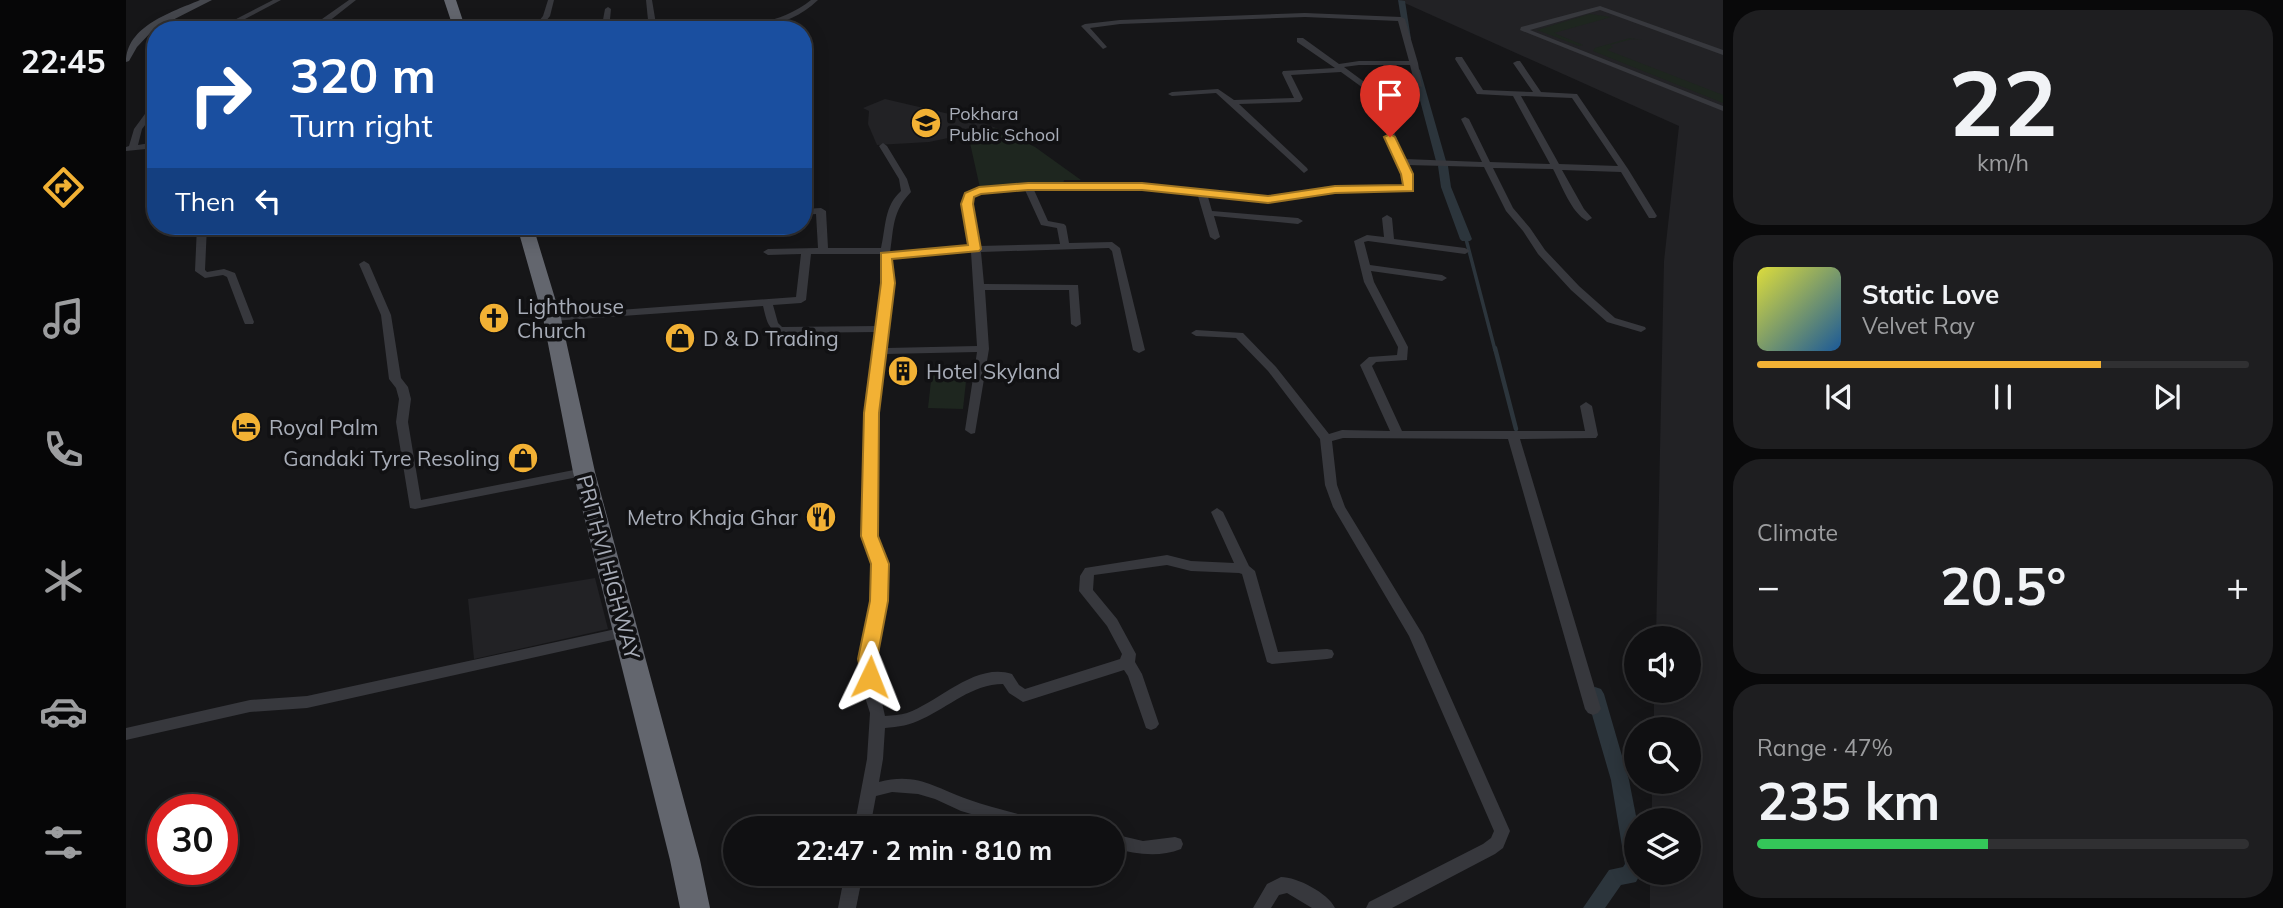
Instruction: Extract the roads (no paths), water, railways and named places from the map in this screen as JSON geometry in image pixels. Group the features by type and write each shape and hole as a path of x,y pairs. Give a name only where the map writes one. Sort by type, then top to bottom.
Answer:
{"highway":[{"path":"450,0 457,21"},
{"name":"PRITHVI HIGHWAY","path":"528,235 552,318 584,472 685,860 695,908"}],"main road":[{"path":"163,21 208,0"},
{"path":"126,59 134,40 147,31"}],"street":[{"path":"236,21 278,0"},
{"path":"324,21 353,0"},
{"path":"542,21 551,0"},
{"path":"649,0 652,21"},
{"path":"784,21 797,16 815,0"},
{"path":"1723,53 1600,8 1524,30 1723,110"},
{"path":"606,21 608,9"},
{"path":"1103,47 1085,26 1195,18 1318,15 1401,19 1419,85"},
{"path":"971,430 983,349 980,287 967,204 969,195 979,190 1028,187 1142,187 1268,200 1335,190 1409,188 1402,162 1380,114 1374,92 1300,40"},
{"path":"1459,59 1478,91 1574,96 1624,169 1652,216"},
{"path":"1232,102 1299,99 1286,73 1341,68 1359,63 1414,63"},
{"path":"1517,63 1538,94"},
{"path":"1172,94 1218,91 1304,170"},
{"path":"1516,94 1587,218"},
{"path":"130,149 138,129 147,117"},
{"path":"1465,119 1509,209 1541,252 1575,288 1611,320 1641,329"},
{"path":"864,816 876,759 878,713 867,659 879,601 880,564 869,536 872,391 881,351 888,283 885,253 894,203 906,191 903,179 883,146"},
{"path":"1402,162 1624,169"},
{"path":"1028,187 1045,223 1061,226 1065,246"},
{"path":"1202,193 1216,237"},
{"path":"812,212 821,211 823,250"},
{"path":"1208,213 1298,221"},
{"path":"1387,218 1389,241"},
{"path":"202,235 200,271 205,275 224,272 231,275 249,322"},
{"path":"1398,434 1366,365 1373,359 1403,358 1403,347 1369,282 1359,241 1367,238 1465,251"},
{"path":"768,253 823,250 885,253 1112,246 1117,250 1139,350"},
{"path":"552,318 801,300 806,251"},
{"path":"365,264 386,316 395,379 402,387 405,399 401,422 415,505 584,472"},
{"path":"1366,267 1442,278"},
{"path":"980,287 1074,287 1076,324"},
{"path":"767,302 773,324 779,330 883,329"},
{"path":"1196,333 1239,335 1272,369 1326,439 1334,497 1416,635 1502,831 1497,843 1489,849 1375,908"},
{"path":"881,351 983,349"},
{"path":"1326,439 1342,434 1592,435 1586,406"},
{"path":"1513,435 1593,709"},
{"path":"1217,512 1244,569 1248,571 1272,658 1327,654"},
{"path":"1151,724 1135,674 1127,663 1129,654 1119,634 1086,591 1090,571 1167,560 1191,566 1244,569"},
{"path":"126,734 250,706 306,702 625,632"},
{"path":"876,723 914,716 968,687 996,677 1007,678 1023,696 1127,663"},
{"path":"869,790 892,785 918,788 1003,816"},
{"path":"1125,844 1143,848 1175,844"},
{"path":"1262,908 1274,888 1283,884 1291,885 1326,908"},
{"path":"847,908 851,886"}],"waterway":[{"path":"1401,1 1408,37"},
{"path":"1416,70 1441,161"},
{"path":"1443,166 1446,187 1466,239"},
{"path":"1466,239 1495,350"},
{"path":"1495,348 1516,429"},
{"path":"1593,908 1616,876 1629,876 1635,865 1620,780 1595,694"}],"place":[{"name":"Pokhara Public School","path":"926,123"},
{"name":"Lighthouse Church","path":"494,318"},
{"name":"D & D Trading","path":"680,338"},
{"name":"Hotel Skyland","path":"903,371"},
{"name":"Royal Palm","path":"246,427"},
{"name":"Gandaki Tyre Resoling","path":"523,458"},
{"name":"Metro Khaja Ghar","path":"821,517"}]}
